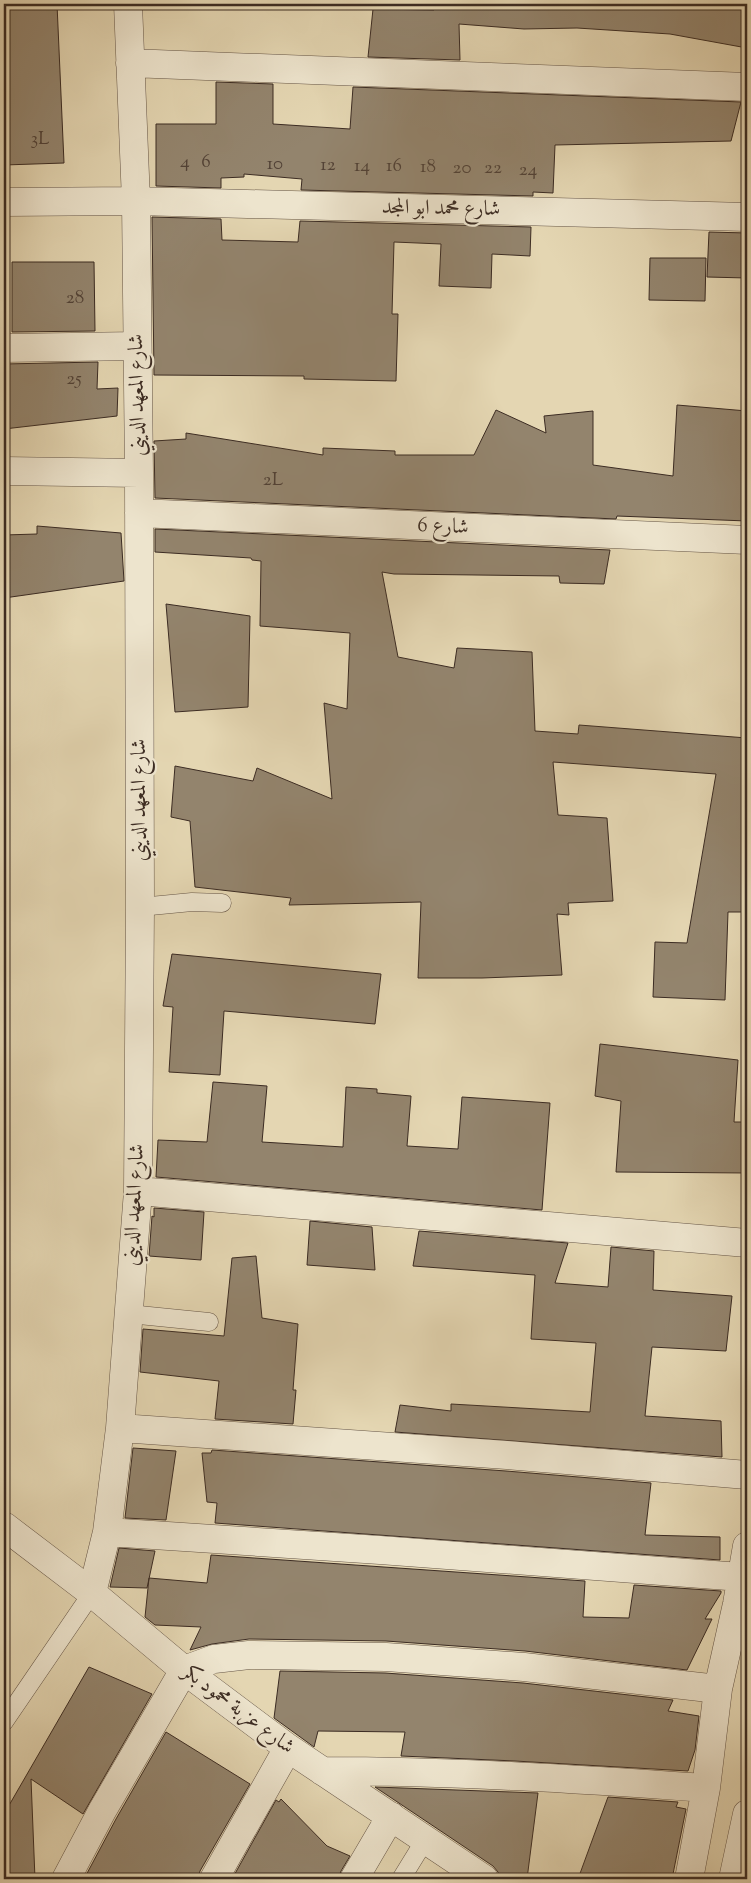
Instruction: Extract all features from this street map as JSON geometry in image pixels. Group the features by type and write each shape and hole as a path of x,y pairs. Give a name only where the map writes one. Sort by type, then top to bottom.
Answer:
{"street":[{"name":"شارع المعهد الديني","path":"92,1593 107,1532 120,1428 138,1191 140,907 139,473 136,201 128,4"},
{"path":"130,63 747,87"},
{"name":"شارع محمد ابو المجد","path":"4,202 136,201 747,217"},
{"path":"4,348 137,346"},
{"path":"4,471 139,473"},
{"name":"شارع 6","path":"139,513 747,540"},
{"path":"138,1191 747,1243"},
{"path":"120,1428 507,1455 747,1475"},
{"name":"شارع عزبة محمود بكر","path":"4,1526 92,1593 184,1670 288,1748 484,1879"},
{"path":"107,1532 741,1577"},
{"path":"689,1879 706,1788 718,1689 747,1546"},
{"path":"66,1879 102,1810 184,1670 214,1659 249,1655 354,1656 524,1667 718,1689"},
{"path":"214,1879 288,1748"},
{"path":"322,1771 412,1771 499,1774 706,1788"},
{"path":"733,1879 747,1814"},
{"path":"354,1879 391,1816"}],"lane":[{"path":"140,907 192,902 222,903"},
{"path":"129,1314 209,1322"},
{"path":"4,1722 92,1593"},
{"path":"401,1879 425,1840"}],"building":[{"path":"4,4 57,4 64,163 4,165"},
{"path":"434,4 747,4 747,48 670,34 577,28 524,29 459,24 460,60 368,57 373,9 434,10"},
{"path":"216,82 273,84 273,124 350,129 353,87 741,102 731,141 555,145 553,193 533,192 533,196 301,190 302,179 244,174 244,177 221,178 221,188 156,186 156,124 216,124"},
{"path":"152,217 221,219 222,240 298,242 300,221 531,227 530,256 492,254 491,288 439,286 441,244 394,242 392,314 398,314 396,381 304,379 304,376 154,375"},
{"path":"709,232 747,233 747,278 707,277"},
{"path":"650,258 706,258 705,301 649,300"},
{"path":"12,262 94,262 95,331 12,332"},
{"path":"98,362 97,389 118,388 117,416 4,429 4,364"},
{"path":"677,405 747,411 747,521 617,516 616,519 155,498 154,441 186,439 186,433 323,455 323,448 395,451 395,455 474,455 496,410 546,433 544,416 593,411 593,465 673,476"},
{"path":"37,526 121,533 124,581 4,598 4,535 37,534"},
{"path":"155,529 610,550 604,584 560,583 559,576 394,574 382,572 398,657 454,668 457,648 532,652 535,731 578,734 579,725 747,738 747,912 728,912 725,1000 653,997 655,942 687,943 716,774 553,762 558,815 607,818 613,901 568,903 569,915 557,914 562,975 418,978 421,902 289,905 291,898 195,887 190,821 171,817 175,766 253,781 257,768 332,799 324,703 347,709 350,633 260,626 261,561 252,560 251,558 155,552"},
{"path":"166,604 250,616 248,707 175,712"},
{"path":"172,954 381,974 375,1024 224,1011 220,1075 169,1072 173,1007 163,1006"},
{"path":"600,1044 738,1060 734,1122 747,1122 747,1173 616,1172 621,1101 595,1096"},
{"path":"213,1082 267,1086 262,1142 343,1147 346,1087 377,1089 377,1093 411,1096 407,1146 458,1149 462,1097 550,1103 542,1210 156,1177 158,1140 207,1142"},
{"path":"154,1208 204,1212 201,1260 149,1256"},
{"path":"310,1221 372,1227 375,1270 307,1265"},
{"path":"419,1231 568,1243 555,1283 608,1287 611,1247 654,1251 653,1290 732,1296 726,1351 652,1347 645,1416 721,1421 722,1457 395,1432 400,1405 451,1411 451,1404 590,1412 596,1343 531,1339 535,1275 413,1266"},
{"path":"256,1256 262,1318 298,1324 293,1390 296,1390 293,1424 215,1419 219,1381 140,1372 143,1329 224,1336 232,1258"},
{"path":"133,1448 176,1451 166,1520 125,1518"},
{"path":"212,1450 651,1483 645,1535 720,1537 720,1560 215,1523 217,1503 207,1502 202,1453 211,1453"},
{"path":"119,1548 155,1551 147,1588 110,1587"},
{"path":"211,1555 585,1581 583,1617 629,1618 634,1585 721,1591 721,1593 705,1619 712,1619 687,1670 525,1651 386,1641 249,1639 212,1644 190,1650 201,1627 155,1625 145,1617 149,1578 207,1583"},
{"path":"89,1667 152,1694 83,1814 31,1779 35,1879 4,1879 4,1814"},
{"path":"280,1671 385,1673 523,1683 673,1700 668,1711 699,1716 695,1750 688,1771 401,1756 405,1732 318,1731 314,1747 274,1718"},
{"path":"166,1732 250,1784 200,1871 198,1879 84,1879 116,1819"},
{"path":"375,1787 538,1793 527,1879 505,1879 499,1876 493,1866"},
{"path":"608,1797 678,1802 676,1807 686,1809 672,1879 578,1879"},
{"path":"281,1799 327,1846 350,1856 338,1879 232,1879 276,1800 279,1802"}]}
